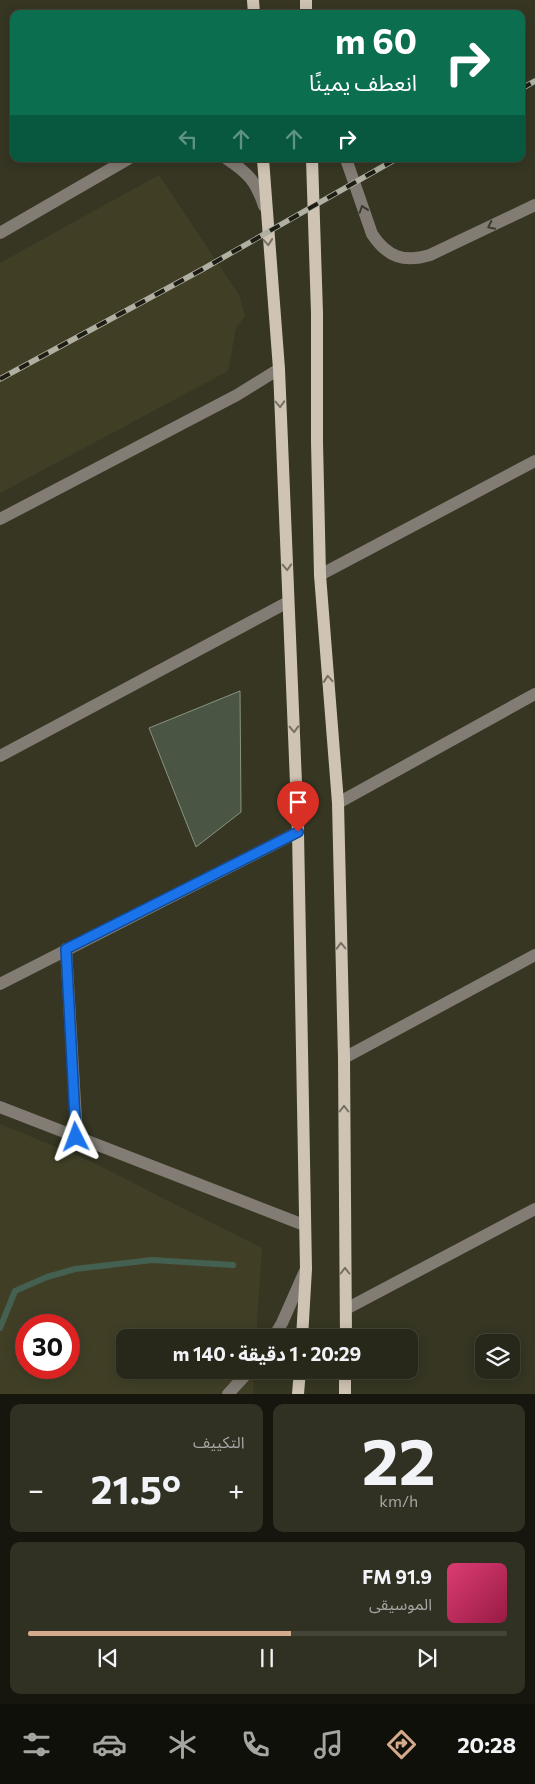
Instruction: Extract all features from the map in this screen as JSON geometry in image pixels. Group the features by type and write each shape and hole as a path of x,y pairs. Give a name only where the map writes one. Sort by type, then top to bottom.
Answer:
{"main road":[{"path":"263,162 278,369 298,832 306,1268 303,1329"},
{"path":"312,162 317,313 320,575 338,803 344,1058 346,1329"},
{"path":"298,1394 299,1379"},
{"path":"345,1394 346,1379"}],"street":[{"path":"0,233 123,162"},
{"path":"231,162 246,172 259,190 266,210"},
{"path":"347,162 372,234 386,251 396,257 419,259 430,255 535,205"},
{"path":"0,520 237,395 278,369"},
{"path":"320,575 535,461"},
{"path":"0,756 288,602"},
{"path":"338,803 535,694"},
{"path":"0,984 298,832"},
{"path":"66,949 76,1137"},
{"path":"344,1058 535,955"},
{"path":"0,1107 304,1225"},
{"path":"346,1309 535,1209"},
{"path":"278,1329 306,1268"},
{"path":"228,1394 242,1379"}],"shaded area":[{"path":"159,175 239,295 245,316 236,328 228,371 0,493 0,263"},
{"path":"0,1124 88,1160 262,1248 257,1329 116,1329 116,1379 254,1379 253,1394 0,1394"}],"building":[{"path":"240,691 241,812 196,847 149,728"}],"waterway":[{"path":"0,1328 15,1291 47,1277 75,1269 152,1260 233,1265"}],"railway":[{"path":"525,87 535,81"},
{"path":"0,379 203,269 391,162"}],"route":[{"path":"76,1137 66,949 298,832"}]}
